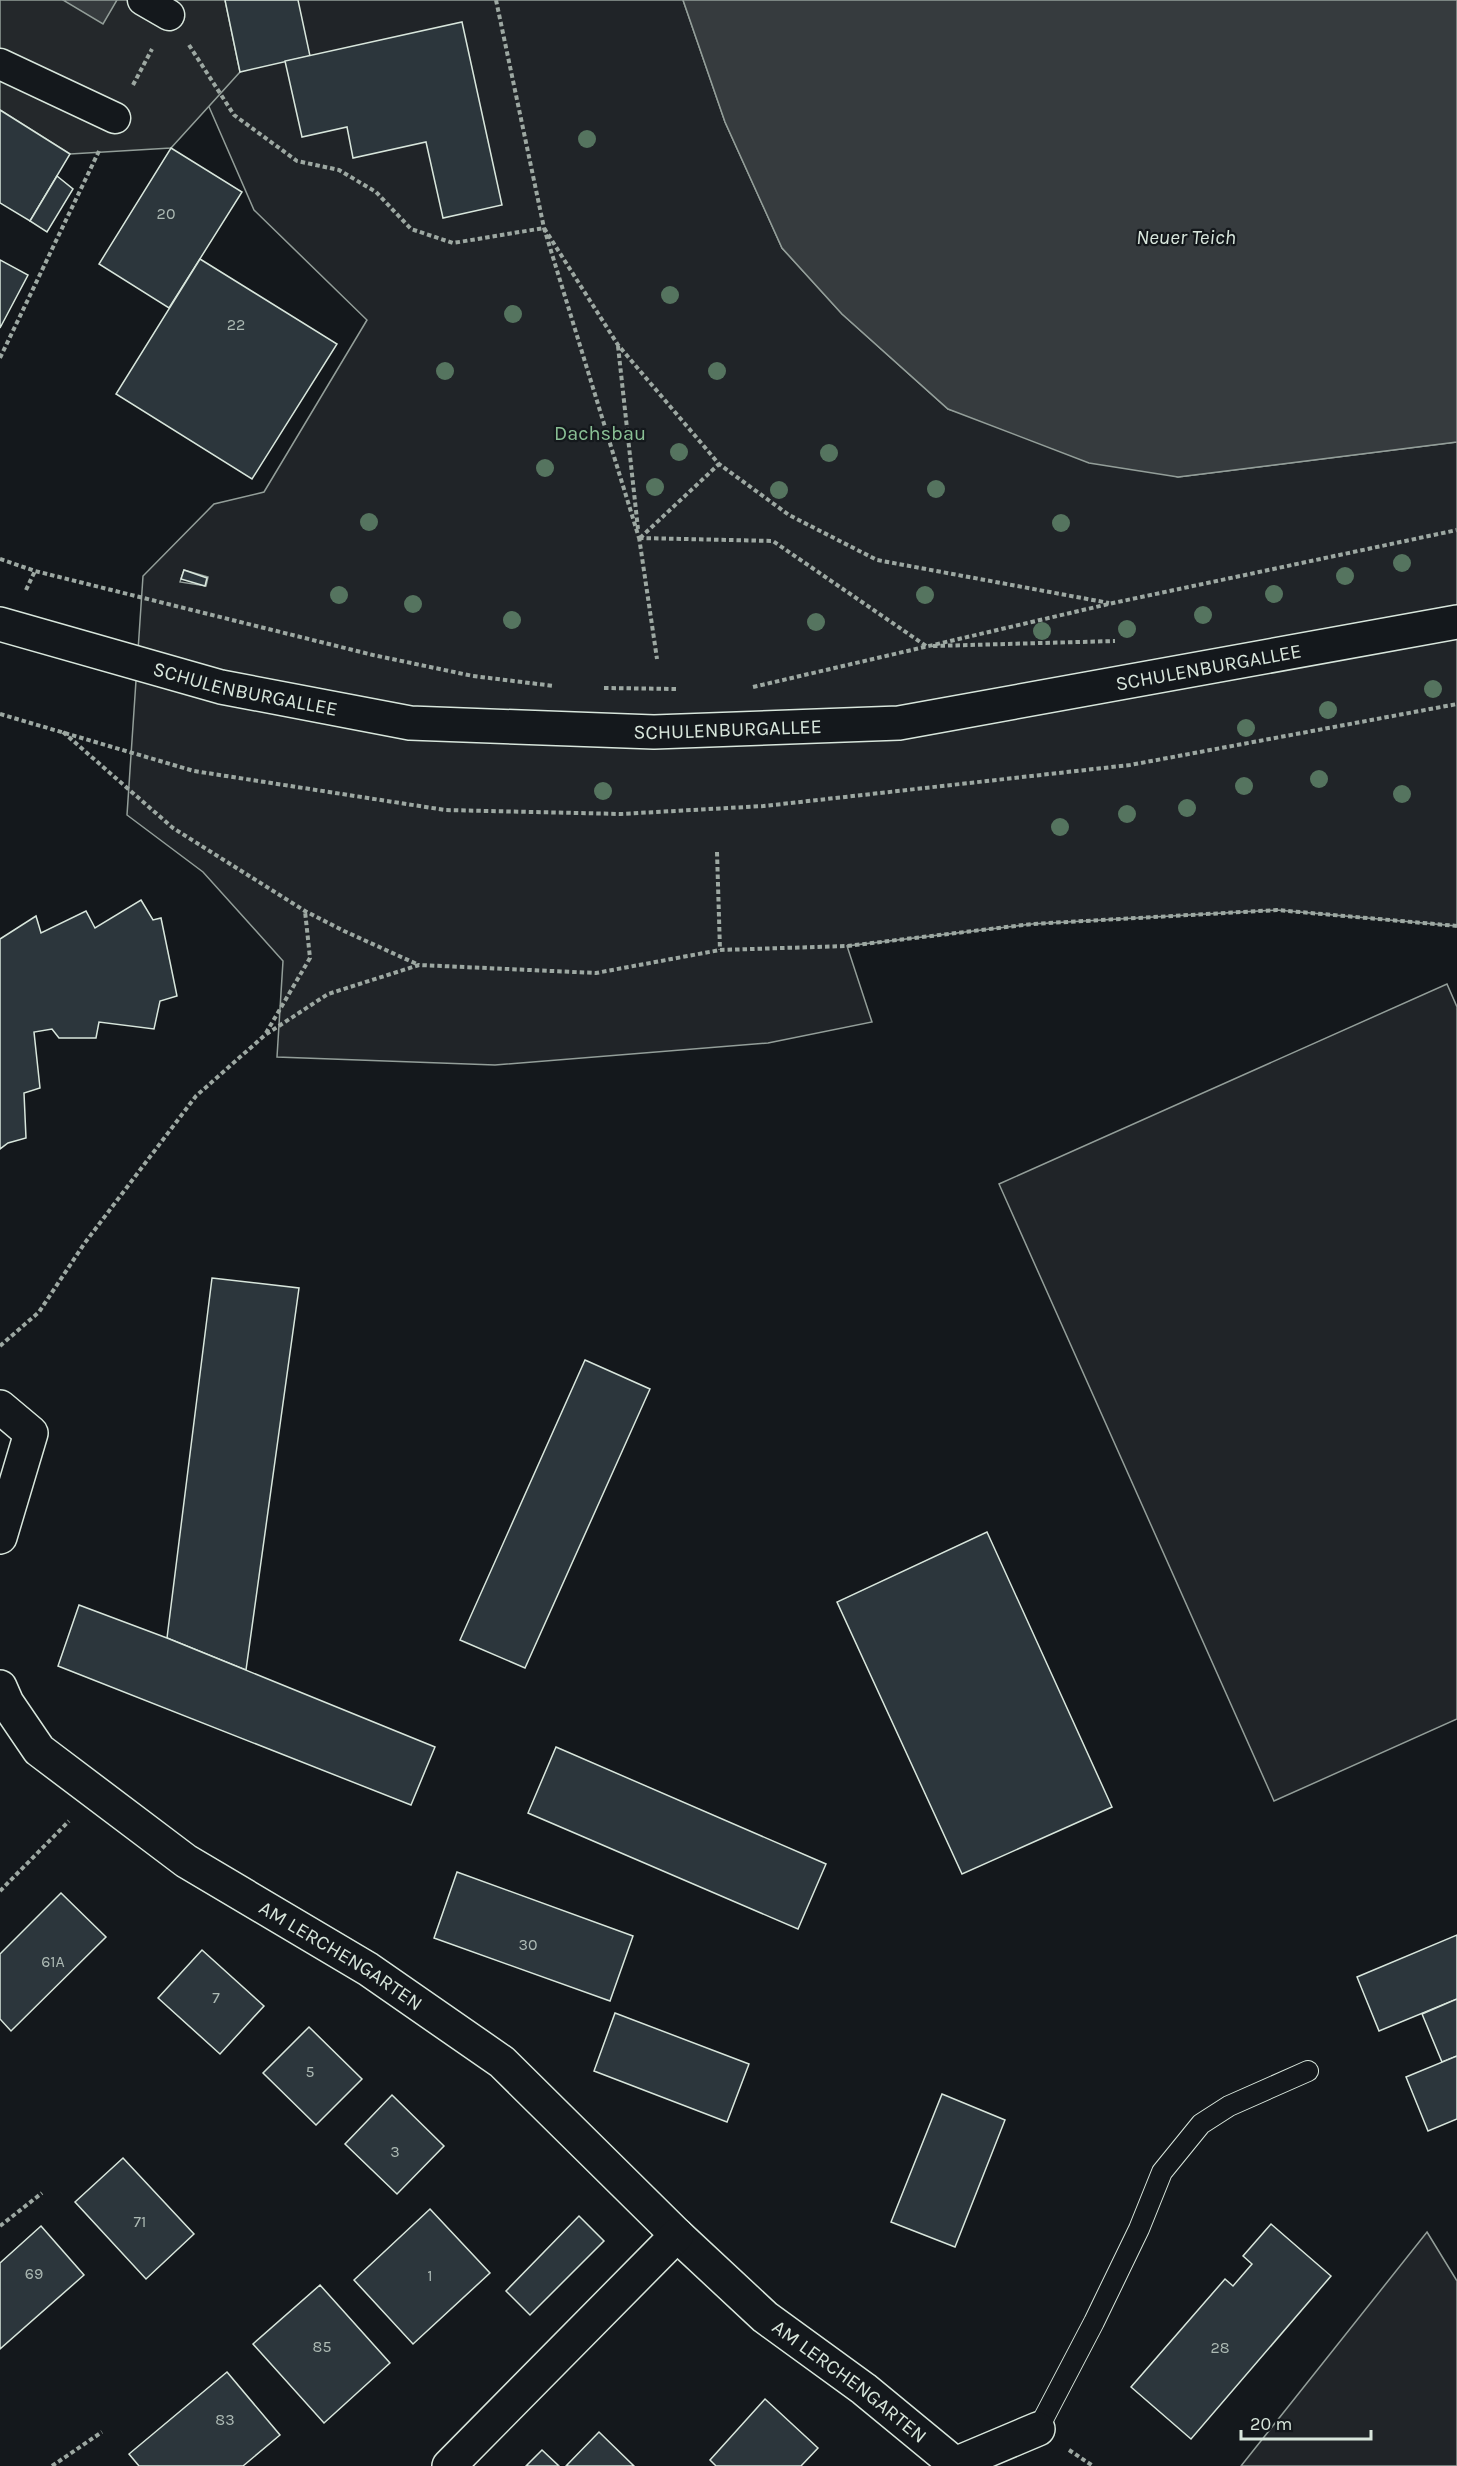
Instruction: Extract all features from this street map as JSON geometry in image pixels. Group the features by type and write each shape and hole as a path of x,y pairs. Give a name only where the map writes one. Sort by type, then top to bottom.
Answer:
{"street":[{"path":"143,0 170,15"},
{"path":"0,64 115,118"},
{"name":"SCHULENBURGALLEE","path":"0,624 221,687 410,723 654,732 899,723 1457,622"},
{"path":"0,1407 31,1433 0,1537"},
{"name":"AM LERCHENGARTEN","path":"0,1687 7,1703 39,1750 186,1861 368,1969 502,2062 677,2235 765,2317 864,2390 956,2464 1038,2429"},
{"path":"449,2466 677,2235"}],"lane":[{"path":"1038,2429 1139,2229 1162,2172 1202,2124 1229,2106 1308,2071"}],"path":[{"path":"496,0 544,228 639,538"},
{"path":"0,358 115,118 170,15"},
{"path":"210,77 234,115 297,161 339,170 376,192 411,229 453,243 544,228"},
{"path":"544,228 618,345 719,464 789,515 877,560 1113,603"},
{"path":"618,345 639,538 657,659"},
{"path":"639,538 719,464"},
{"path":"752,687 1113,603 1457,530"},
{"path":"639,538 773,541 924,646 1124,641"},
{"path":"0,559 35,571 373,655 473,675 562,687"},
{"path":"598,687 681,689"},
{"path":"0,714 194,771 433,808 621,814 764,806 1130,765 1457,704"},
{"path":"62,731 173,828 305,910 344,931 419,965"},
{"path":"717,852 720,950"},
{"path":"265,1035 310,958 305,910"},
{"path":"0,1346 39,1312 84,1244 196,1096 265,1035 328,994 419,965 596,973 720,950 847,946 1032,924 1276,910 1457,926"},
{"path":"0,1891 97,1794"},
{"path":"0,2226 42,2193"},
{"path":"52,2466 102,2432"}],"green space":[{"name":"Dachsbau","path":"171,0 683,0 725,122 782,248 842,314 948,409 1178,477 1457,442 1457,926 1277,910 1032,924 847,946 872,1022 768,1043 495,1065 277,1057 283,961 203,872 127,815 143,576 214,504 264,492 367,320 254,210 169,15","holes":["184,570 208,577 206,586 180,582"]},
{"path":"1447,984 1457,1007 1457,1719 1274,1801 999,1184"},
{"path":"1427,2232 1457,2281 1457,2466 1241,2466"}],"shaded area":[{"path":"0,0 225,0 240,72 171,148 70,154 0,110"}],"water":[{"path":"63,0 117,0 103,24"},
{"name":"Neuer Teich","path":"683,0 1457,0 1457,442 1178,477 1089,463 948,409 842,314 782,248 725,122"}],"building":[{"path":"225,0 298,0 310,56 240,72"},
{"path":"462,22 502,205 443,218 426,142 353,158 347,127 302,137 285,61"},
{"path":"0,110 70,154 30,221 0,203"},
{"path":"171,148 242,192 169,308 99,264"},
{"path":"57,176 73,189 47,232 30,221"},
{"path":"200,259 337,344 252,479 116,394"},
{"path":"0,260 28,275 0,328"},
{"path":"184,570 207,578 205,586 181,579"},
{"path":"141,900 153,920 161,918 177,996 160,1001 154,1029 99,1022 96,1038 59,1038 52,1029 34,1032 40,1088 24,1093 26,1138 8,1143 0,1149 0,939 36,916 41,933 86,911 95,928"},
{"path":"212,1278 299,1288 246,1670 167,1638"},
{"path":"585,1360 650,1389 525,1668 460,1640"},
{"path":"987,1532 1112,1807 962,1874 837,1602"},
{"path":"79,1605 167,1638 435,1747 411,1805 58,1666"},
{"path":"556,1747 826,1864 798,1929 528,1813"},
{"path":"457,1872 633,1936 610,2001 434,1938"},
{"path":"61,1893 106,1937 11,2031 0,2019 0,1954"},
{"path":"1457,1935 1457,1999 1379,2031 1357,1977"},
{"path":"202,1950 264,2006 220,2054 158,1998"},
{"path":"1457,1999 1457,2056 1442,2062 1422,2014"},
{"path":"615,2013 749,2064 727,2122 594,2071"},
{"path":"309,2027 362,2079 316,2125 263,2073"},
{"path":"1457,2056 1457,2119 1428,2131 1406,2077"},
{"path":"942,2094 1005,2120 955,2247 891,2222"},
{"path":"392,2095 444,2146 397,2194 345,2144"},
{"path":"123,2158 194,2234 146,2279 75,2202"},
{"path":"430,2209 490,2273 413,2344 354,2280"},
{"path":"579,2216 604,2241 530,2315 506,2291"},
{"path":"1271,2224 1331,2276 1191,2439 1131,2387 1225,2279 1233,2286 1252,2264 1243,2256"},
{"path":"41,2226 84,2275 0,2349 0,2263"},
{"path":"320,2285 390,2363 324,2423 253,2344"},
{"path":"227,2372 280,2435 243,2466 139,2466 129,2454"},
{"path":"765,2399 818,2448 801,2466 716,2466 710,2460"},
{"path":"599,2432 634,2466 566,2466"},
{"path":"542,2450 559,2466 526,2466"}]}
